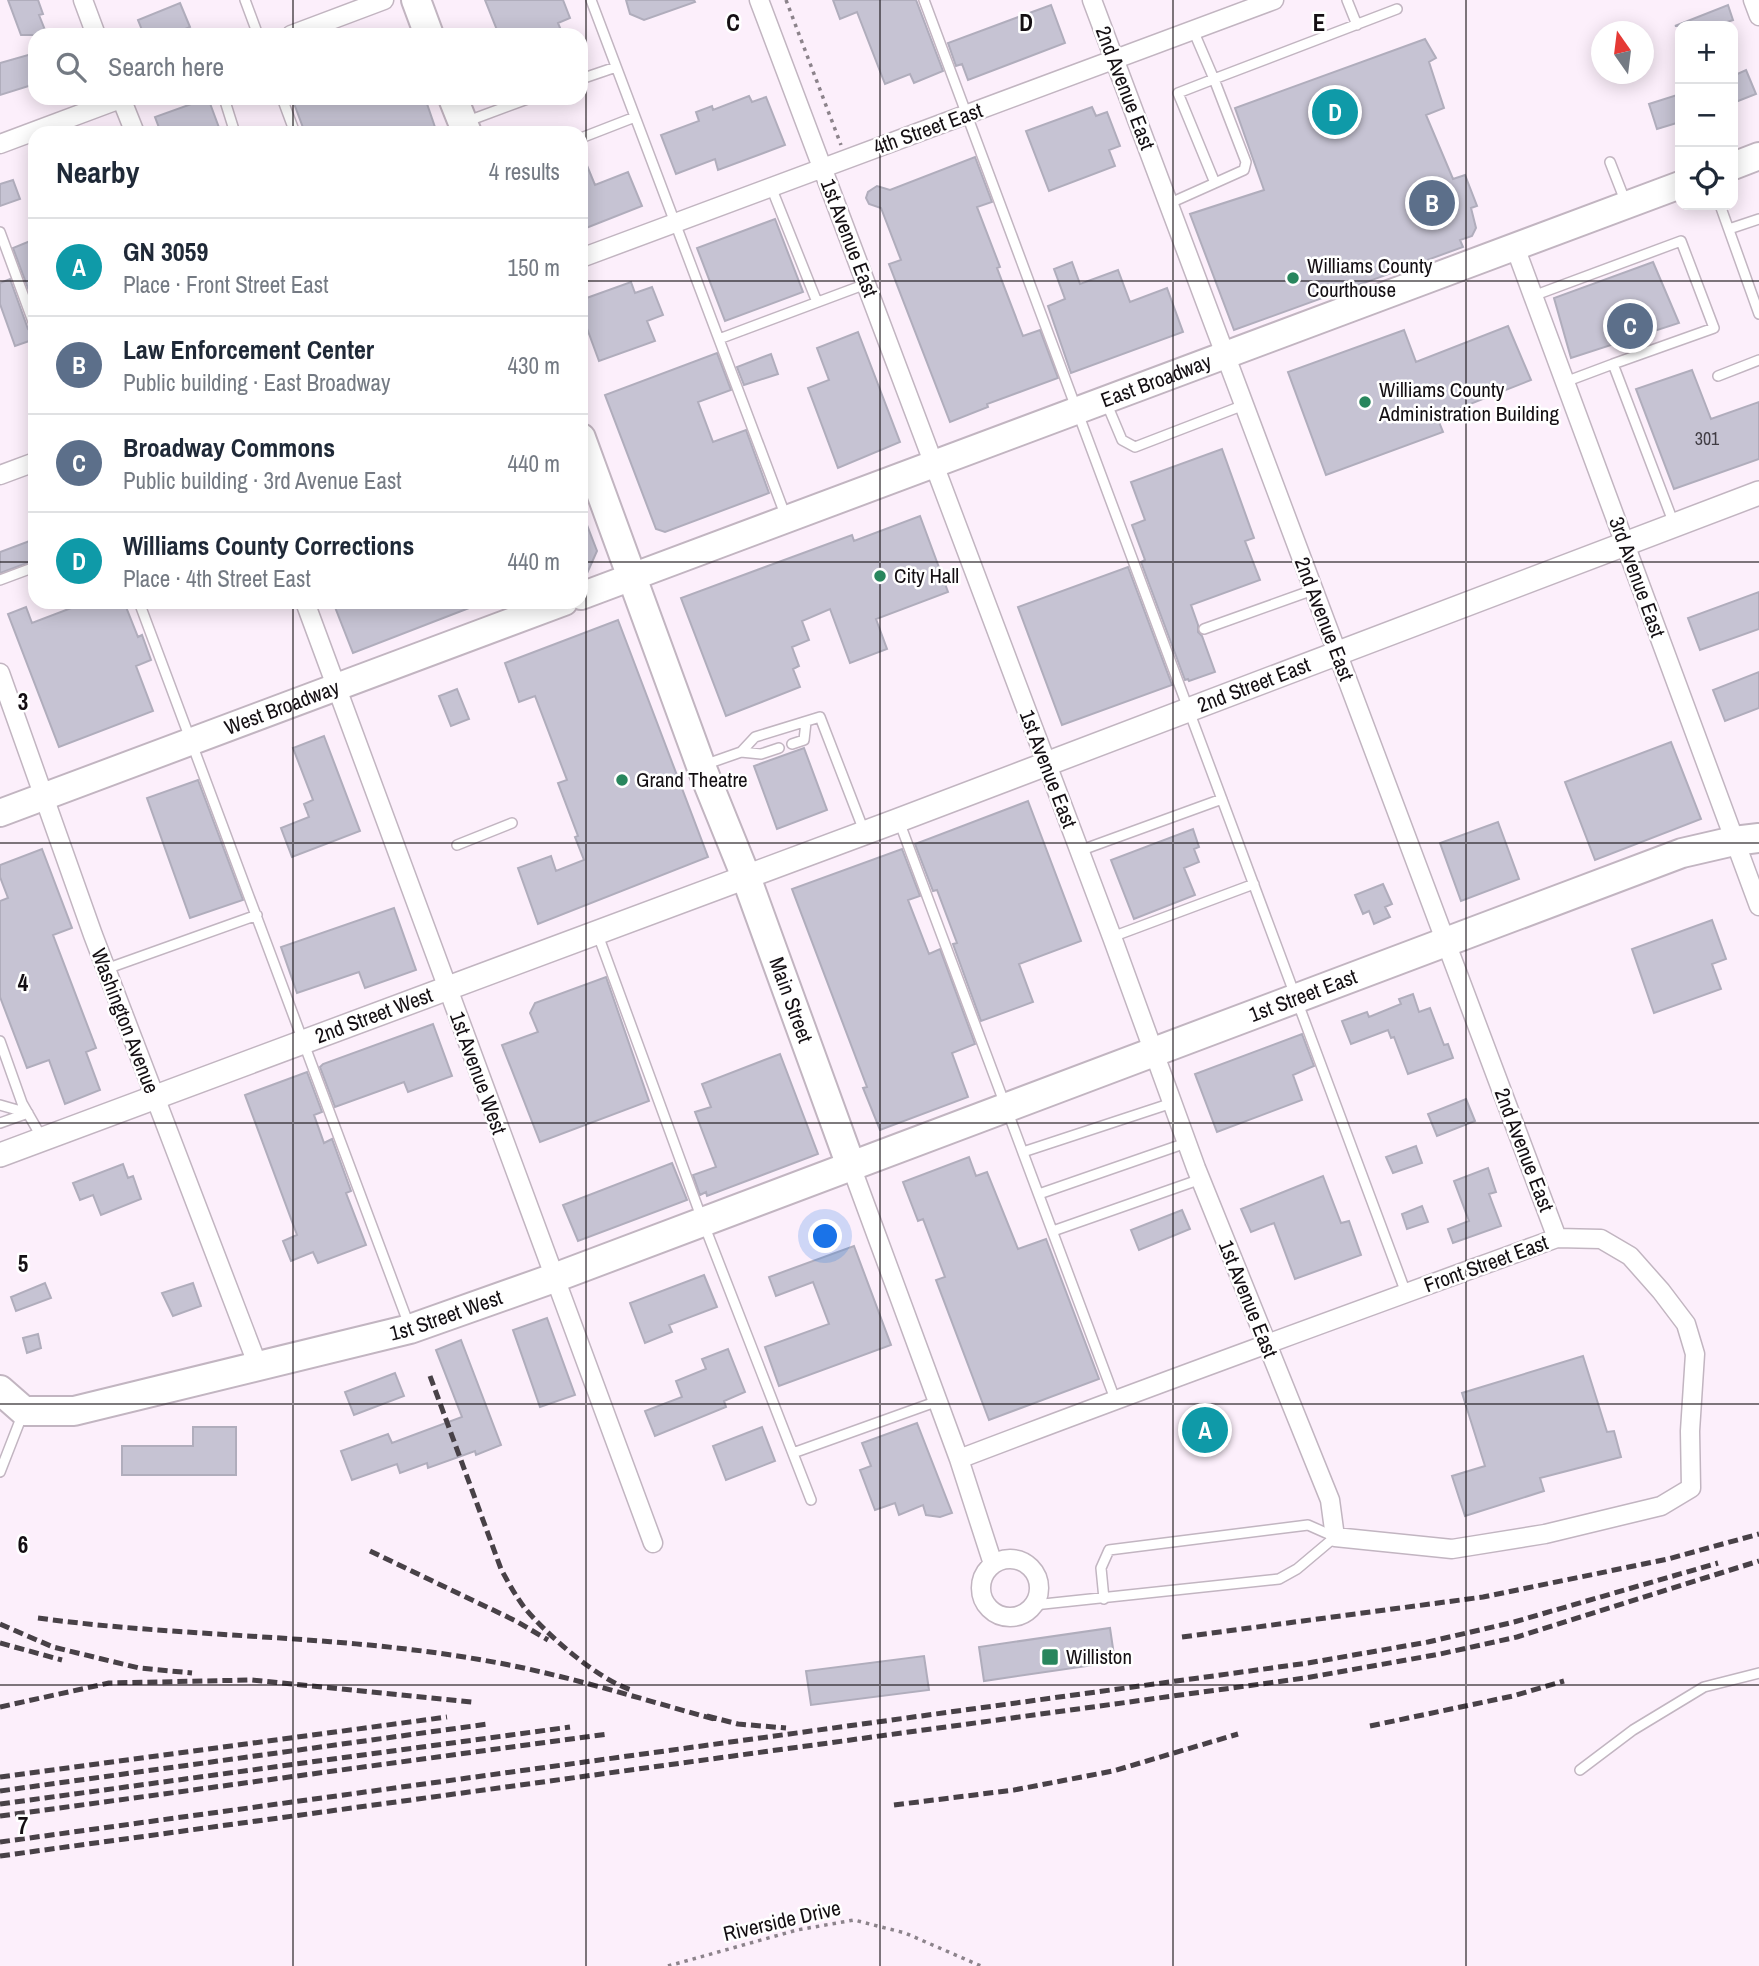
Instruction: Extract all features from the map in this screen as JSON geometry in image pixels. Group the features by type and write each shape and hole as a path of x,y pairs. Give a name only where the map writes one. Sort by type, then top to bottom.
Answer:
{"main road":[{"path":"416,0 426,28"},
{"path":"1738,164 1759,156"},
{"name":"East Broadway","path":"632,576 1675,187"},
{"name":"Main Street","path":"588,457 851,1166"},
{"path":"588,593 632,576"},
{"name":"West Broadway","path":"0,813 545,609"},
{"name":"1st Street East","path":"851,1166 1682,853 1746,839"},
{"name":"1st Street West","path":"24,1411 74,1411 410,1329 851,1166"},
{"path":"0,1390 24,1411"}],"street":[{"path":"83,0 93,28"},
{"path":"310,28 384,0"},
{"name":"1st Avenue East","path":"759,0 1112,937 1186,1143 1330,1500 1335,1537"},
{"name":"2nd Avenue East","path":"1092,0 1557,1238"},
{"path":"1753,0 1759,16"},
{"name":"4th Street East","path":"588,255 1263,2"},
{"path":"48,126 103,105"},
{"path":"125,105 132,126"},
{"path":"0,144 28,133"},
{"name":"3rd Avenue East","path":"1515,247 1625,545 1746,839 1759,906"},
{"path":"0,475 28,465"},
{"name":"2nd Street East","path":"746,877 1759,493"},
{"name":"1st Avenue West","path":"308,609 653,1544"},
{"name":"Washington Avenue","path":"0,673 106,969 258,1366"},
{"name":"2nd Street West","path":"0,1155 746,877"},
{"name":"Main Street","path":"851,1166 959,1459 993,1564"},
{"name":"Front Street East","path":"959,1459 1115,1399 1557,1238 1601,1239 1630,1256 1686,1324 1695,1354 1690,1431 1690,1488 1661,1506 1545,1534 1451,1549 1335,1537"},
{"path":"1008,1558 1024,1562 1036,1573 1040,1590 1034,1605 1020,1615 1012,1616 1004,1616 989,1608 981,1594 983,1577 993,1564 1008,1558"}],"lane":[{"path":"245,0 255,28"},
{"path":"591,0 787,519"},
{"path":"923,0 1406,1293"},
{"path":"1348,0 1357,25"},
{"path":"1215,183 1178,93 1397,9"},
{"path":"1168,204 1244,170 1247,162 1194,30"},
{"path":"588,77 616,67"},
{"path":"226,105 233,126"},
{"path":"285,105 292,126"},
{"path":"461,118 506,105"},
{"path":"588,135 635,117"},
{"path":"1611,162 1627,205"},
{"path":"771,187 817,302"},
{"path":"1722,210 1759,314"},
{"path":"1729,229 1759,219"},
{"path":"0,232 28,308"},
{"path":"1533,296 1681,241 1714,328 1565,382"},
{"path":"719,339 866,284"},
{"path":"1718,376 1759,360"},
{"path":"1613,364 1675,526"},
{"path":"1106,401 1122,440 1135,447 1244,404"},
{"path":"0,580 28,570"},
{"path":"1204,629 1313,590"},
{"path":"143,609 410,1329"},
{"path":"741,752 755,737 820,717 865,833"},
{"path":"792,744 804,740 806,722"},
{"path":"701,766 741,752 761,754 779,748"},
{"path":"1079,851 1222,799"},
{"path":"899,820 1115,1399"},
{"path":"457,845 512,823"},
{"path":"1112,937 1254,884"},
{"path":"106,969 257,915"},
{"path":"596,931 703,1222 811,1500"},
{"path":"0,1043 27,1113 43,1139"},
{"path":"1023,1152 1172,1103"},
{"path":"0,1105 27,1113"},
{"path":"0,1123 27,1113"},
{"path":"1039,1194 1186,1143"},
{"path":"1053,1231 1200,1179"},
{"path":"793,1453 938,1401"},
{"path":"0,1472 24,1411"},
{"path":"1034,1605 1104,1599 1279,1579 1297,1569 1335,1537 1308,1525 1109,1550 1101,1568 1104,1599"},
{"path":"1580,1770 1633,1730 1704,1687 1759,1673"}],"path":[{"path":"786,0 846,160"},
{"name":"Riverside Drive","path":"668,1966 797,1930 855,1920 905,1933 981,1966"}],"building":[{"path":"8,0 38,0 43,14 39,15 44,28 28,28 28,35 21,35"},
{"path":"485,0 563,0 570,18 558,23 560,28 496,28"},
{"path":"626,0 695,2 644,20 630,14"},
{"path":"833,0 916,0 943,71 914,83 910,74 885,84 857,12 840,19"},
{"path":"180,3 190,27 141,28 138,20"},
{"path":"1051,5 1065,43 968,80 962,64 956,66 948,43"},
{"path":"1728,5 1733,20 1730,21 1688,21"},
{"path":"1425,39 1436,58 1429,62 1444,108 1426,115 1453,179 1465,175 1477,206 1471,208 1476,228 1472,236 1460,240 1463,247 1234,330 1190,214 1264,190 1235,108"},
{"path":"28,55 28,86 0,95 0,63"},
{"path":"1746,70 1756,94 1738,101 1738,84 1738,74"},
{"path":"749,96 752,102 766,97 785,145 718,170 715,159 676,174 661,135 699,121 696,112 712,106 713,110"},
{"path":"1675,96 1675,124 1657,129 1649,104"},
{"path":"188,105 211,105 218,126 158,126 155,117"},
{"path":"295,105 427,105 435,126 302,126"},
{"path":"1092,107 1096,116 1107,112 1120,146 1109,150 1115,166 1049,191 1026,131"},
{"path":"975,157 992,202 977,207 1000,267 997,268 1023,336 1040,330 1058,378 987,404 988,407 950,422 889,264 901,260 881,208 869,204 866,198 868,192 877,186 890,190"},
{"path":"588,168 595,185 628,172 642,206 588,227"},
{"path":"13,180 20,199 0,206 0,184"},
{"path":"775,219 803,292 725,321 697,248"},
{"path":"28,242 28,288 13,248"},
{"path":"1072,262 1080,284 1118,270 1130,302 1167,288 1183,332 1071,373 1048,306 1065,299 1054,269"},
{"path":"1653,262 1679,323 1571,358 1554,298"},
{"path":"10,279 28,329 28,341 15,346 0,304 0,283"},
{"path":"631,282 635,293 652,287 663,315 647,321 655,341 599,361 588,331 588,297"},
{"name":"Williams County Administration Building","path":"1508,326 1531,380 1437,417 1443,432 1326,475 1288,372 1404,330 1416,362"},
{"path":"858,332 900,442 838,468 808,388 829,380 817,348"},
{"path":"717,353 731,390 698,402 713,442 746,430 769,493 665,532 656,529 605,395"},
{"path":"771,354 778,374 744,385 737,367"},
{"path":"1692,370 1711,419 1759,402 1759,459 1674,489 1636,389"},
{"path":"1222,449 1254,538 1245,541 1260,580 1191,605 1198,632 1202,636 1215,672 1189,681 1185,680 1141,562 1145,560 1132,525 1145,520 1131,482"},
{"path":"920,516 948,592 876,619 887,649 850,663 830,609 802,621 809,640 792,647 799,666 793,669 800,687 726,716 681,598 852,535 854,541"},
{"path":"588,528 597,551 588,571"},
{"path":"28,542 28,563 0,573 0,552"},
{"path":"1128,567 1172,685 1062,725 1018,607"},
{"path":"1759,592 1759,629 1700,650 1688,618"},
{"path":"26,607 32,623 69,609 127,609 138,637 142,635 151,660 136,666 153,711 59,747 8,614"},
{"path":"336,609 467,609 353,653"},
{"path":"618,620 708,857 538,924 518,868 551,856 556,871 584,860 558,783 567,780 535,696 519,702 505,663"},
{"path":"1759,672 1759,708 1725,721 1713,690"},
{"path":"457,689 469,719 451,726 439,696"},
{"path":"324,736 360,831 292,857 281,828 309,817 304,804 313,800 293,748"},
{"path":"1671,742 1701,819 1595,860 1565,782"},
{"path":"804,748 827,810 777,829 754,766"},
{"path":"198,780 243,900 190,918 147,798"},
{"path":"1028,801 1081,941 1019,964 1033,1002 981,1021 953,944 957,943 937,890 933,891 915,844"},
{"path":"1498,822 1519,879 1461,901 1440,843"},
{"path":"1193,829 1199,847 1194,849 1199,862 1184,868 1195,895 1134,919 1111,860"},
{"path":"42,849 72,928 53,935 96,1048 86,1052 100,1090 65,1104 49,1060 27,1068 0,997 0,901 8,898 0,877 0,865"},
{"path":"902,849 920,896 908,900 929,954 940,949 975,1044 952,1053 968,1097 880,1130 863,1088 867,1087 792,889"},
{"path":"1383,884 1392,904 1385,907 1390,917 1374,924 1369,911 1363,914 1355,895"},
{"path":"394,908 416,970 365,988 359,972 297,993 281,947"},
{"path":"1712,920 1726,959 1712,964 1721,989 1654,1013 1632,949"},
{"path":"606,977 649,1101 540,1142 502,1045 538,1032 530,1013 535,1003"},
{"path":"1413,994 1419,1012 1430,1008 1444,1045 1448,1044 1453,1058 1408,1074 1394,1037 1391,1038 1388,1030 1351,1044 1342,1021 1367,1012 1369,1017 1401,1004 1399,999"},
{"path":"433,1024 452,1076 408,1092 404,1082 335,1107 320,1067 323,1064"},
{"path":"1302,1034 1314,1066 1293,1075 1302,1100 1217,1132 1195,1074"},
{"path":"780,1054 818,1154 707,1196 706,1192 700,1195 693,1175 716,1167 695,1112 711,1107 702,1084"},
{"path":"307,1072 322,1112 314,1115 324,1143 332,1139 351,1191 346,1193 366,1245 318,1263 313,1252 291,1261 283,1241 297,1235 245,1095"},
{"path":"1466,1099 1475,1121 1437,1136 1428,1114"},
{"path":"1416,1146 1422,1163 1393,1173 1386,1157"},
{"path":"969,1157 976,1176 987,1172 1018,1249 1046,1239 1099,1379 989,1420 936,1280 945,1277 923,1219 918,1221 903,1182"},
{"path":"672,1163 687,1200 578,1241 563,1205"},
{"path":"123,1164 128,1178 133,1176 141,1199 101,1215 93,1195 80,1200 73,1183"},
{"path":"1488,1168 1496,1192 1489,1194 1501,1226 1453,1243 1448,1229 1469,1221 1454,1181"},
{"path":"1323,1176 1341,1223 1349,1221 1361,1255 1295,1279 1274,1223 1251,1232 1241,1209"},
{"path":"1422,1206 1428,1222 1407,1229 1402,1214"},
{"path":"1182,1210 1190,1229 1139,1250 1131,1230"},
{"path":"854,1246 891,1345 779,1386 765,1347 829,1324 813,1282 776,1296 769,1277"},
{"path":"704,1275 717,1307 669,1325 672,1332 645,1343 630,1303"},
{"path":"45,1283 51,1298 16,1311 11,1297"},
{"path":"193,1283 201,1306 173,1316 162,1293"},
{"path":"547,1318 575,1395 540,1407 513,1330"},
{"path":"38,1334 41,1348 27,1353 23,1338"},
{"path":"461,1340 501,1445 428,1468 427,1463 400,1473 397,1464 352,1480 341,1451 388,1434 392,1443 462,1417 436,1350"},
{"path":"728,1349 745,1392 724,1401 726,1407 655,1436 645,1411 682,1397 676,1381 706,1369 702,1359"},
{"path":"1583,1356 1607,1432 1614,1431 1621,1457 1540,1478 1544,1491 1465,1516 1452,1476 1485,1466 1462,1393"},
{"path":"395,1373 404,1396 354,1415 345,1392"},
{"path":"917,1423 952,1513 940,1517 926,1515 923,1505 899,1515 895,1503 875,1510 860,1470 871,1466 862,1443"},
{"path":"193,1427 236,1427 236,1475 122,1475 122,1446 193,1446"},
{"path":"762,1427 775,1461 726,1480 713,1446"},
{"path":"1110,1628 1115,1662 984,1681 979,1647"},
{"path":"924,1656 929,1690 811,1705 806,1671"}],"railway":[{"path":"430,1376 501,1569 518,1598 534,1618 573,1654 603,1676 631,1690"},
{"path":"1182,1637 1483,1597 1668,1559 1759,1534"},
{"path":"370,1551 516,1621 548,1640"},
{"path":"0,1856 1305,1678 1517,1637 1759,1561"},
{"path":"0,1842 1308,1663 1428,1642 1514,1622 1718,1563"},
{"path":"38,1618 371,1645 482,1660 598,1686 714,1719"},
{"path":"0,1624 53,1647 139,1668 192,1673"},
{"path":"0,1643 62,1660"},
{"path":"0,1707 109,1683 252,1680 472,1702"},
{"path":"1370,1726 1513,1696 1564,1681"},
{"path":"707,1716 738,1724 786,1728"},
{"path":"0,1777 447,1717"},
{"path":"0,1791 488,1724"},
{"path":"0,1804 570,1727"},
{"path":"0,1816 608,1734"},
{"path":"894,1805 1014,1790 1113,1771 1238,1734"}],"place":[{"name":"Williams County Corrections","path":"1335,112"},
{"name":"Law Enforcement Center","path":"1432,203"},
{"name":"Williams County Courthouse","path":"1293,278"},
{"name":"Broadway Commons","path":"1630,326"},
{"name":"Williams County Administration Building","path":"1365,402"},
{"name":"City Hall","path":"880,576"},
{"name":"Grand Theatre","path":"622,780"},
{"name":"GN 3059","path":"1205,1430"},
{"name":"Williston","path":"1050,1657"}]}
